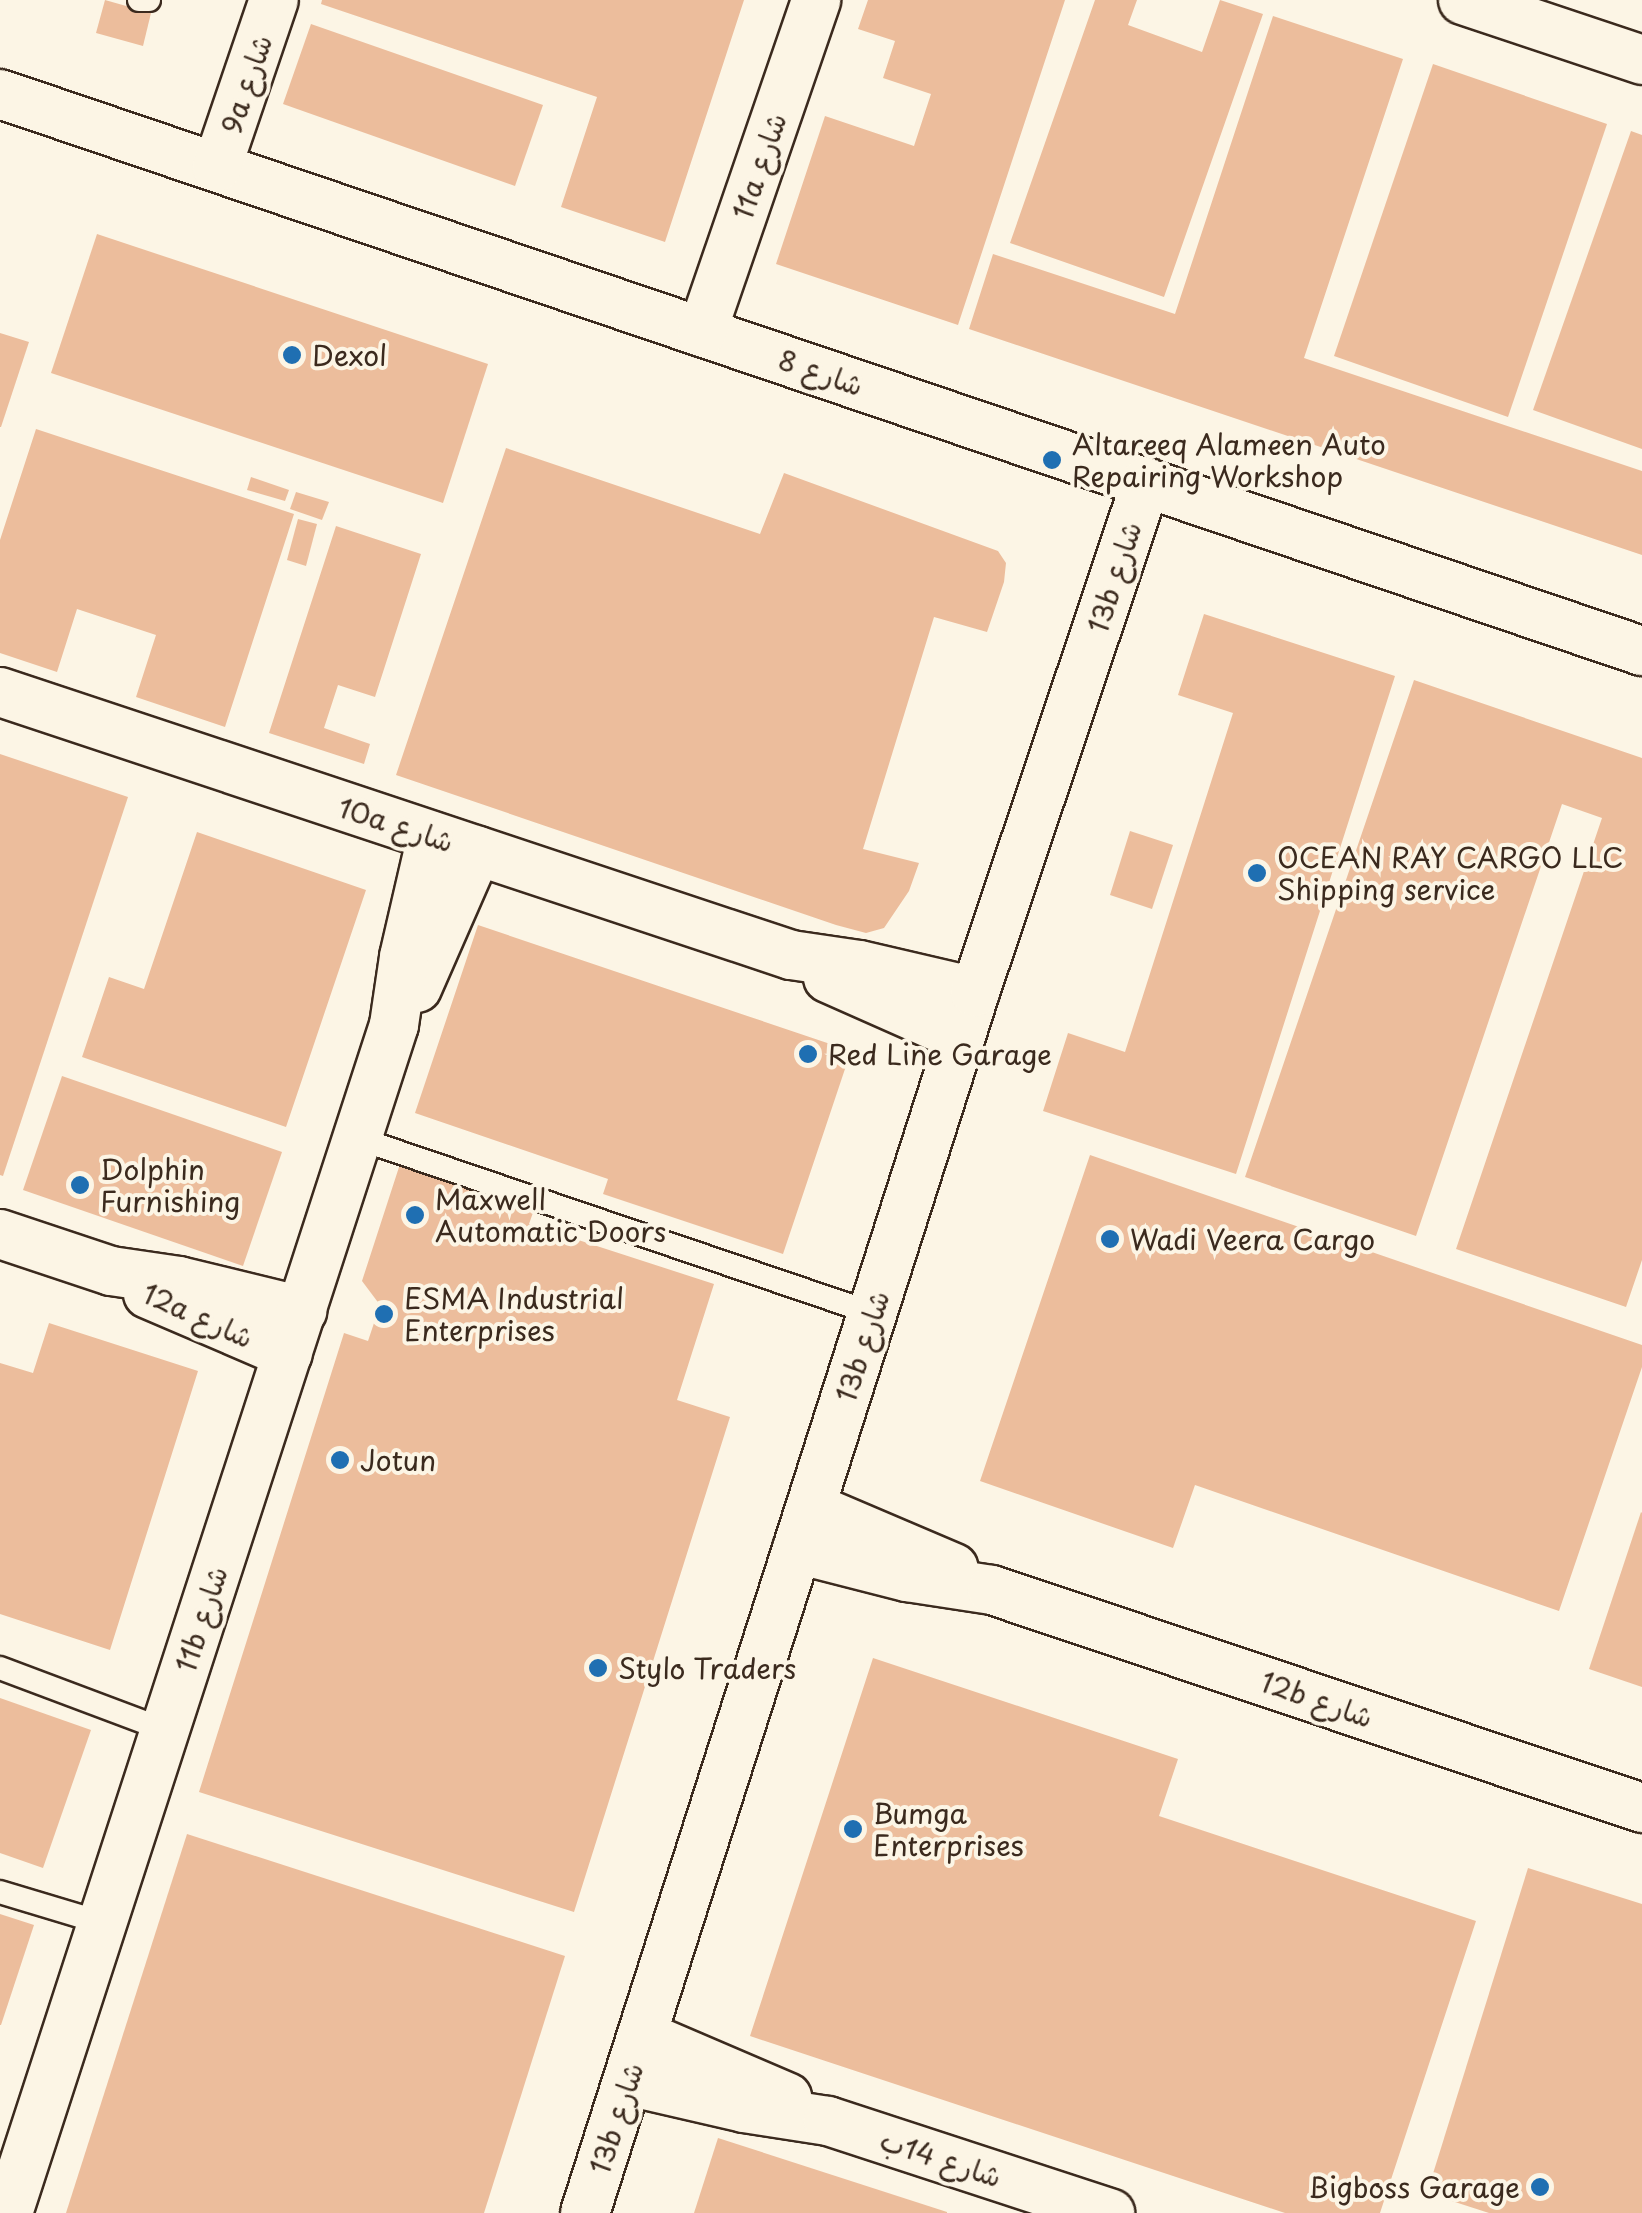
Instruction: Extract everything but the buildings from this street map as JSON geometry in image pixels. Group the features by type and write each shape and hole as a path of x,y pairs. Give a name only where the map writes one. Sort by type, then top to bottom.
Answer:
{"street":[{"name":"9a شارع","path":"217,167 274,0"},
{"name":"11a شارع","path":"702,332 816,0"},
{"path":"1463,0 1642,60"},
{"name":"شارع 8","path":"0,94 1642,651"},
{"name":"13b شارع","path":"585,2213 975,992 1146,482"},
{"name":"10a شارع","path":"0,692 791,955 859,965 975,992"},
{"name":"11b شارع","path":"8,2213 394,1025 404,957 432,836"},
{"name":"11b شارع","path":"394,1025 428,965 477,851"},
{"name":"10a شارع","path":"791,955 851,990 961,1037"},
{"name":"12a شارع","path":"0,1234 111,1272 172,1305 295,1332"},
{"name":"12b شارع","path":"804,1528 914,1547 992,1590 1642,1808"},
{"name":"شارع 14ب","path":"642,2035 751,2078 828,2121"},
{"name":"شارع 14ب","path":"628,2080 744,2108 828,2121 1110,2213"}],"lane":[{"path":"139,0 148,0"},
{"path":"358,1138 872,1313"},
{"path":"0,1668 165,1730"},
{"path":"0,1892 102,1923"}],"place":[{"name":"Dexol","path":"292,355"},
{"name":"Altareeq Alameen Auto Repairing Workshop","path":"1052,460"},
{"name":"OCEAN RAY CARGO LLC Shipping service","path":"1257,873"},
{"name":"Red Line Garage","path":"808,1054"},
{"name":"Dolphin Furnishing","path":"80,1185"},
{"name":"Maxwell Automatic Doors","path":"415,1215"},
{"name":"Wadi Veera Cargo","path":"1110,1239"},
{"name":"ESMA Industrial Enterprises","path":"384,1314"},
{"name":"Jotun","path":"340,1460"},
{"name":"Stylo Traders","path":"598,1668"},
{"name":"Bumga Enterprises","path":"853,1829"},
{"name":"Bigboss Garage","path":"1540,2187"}]}
